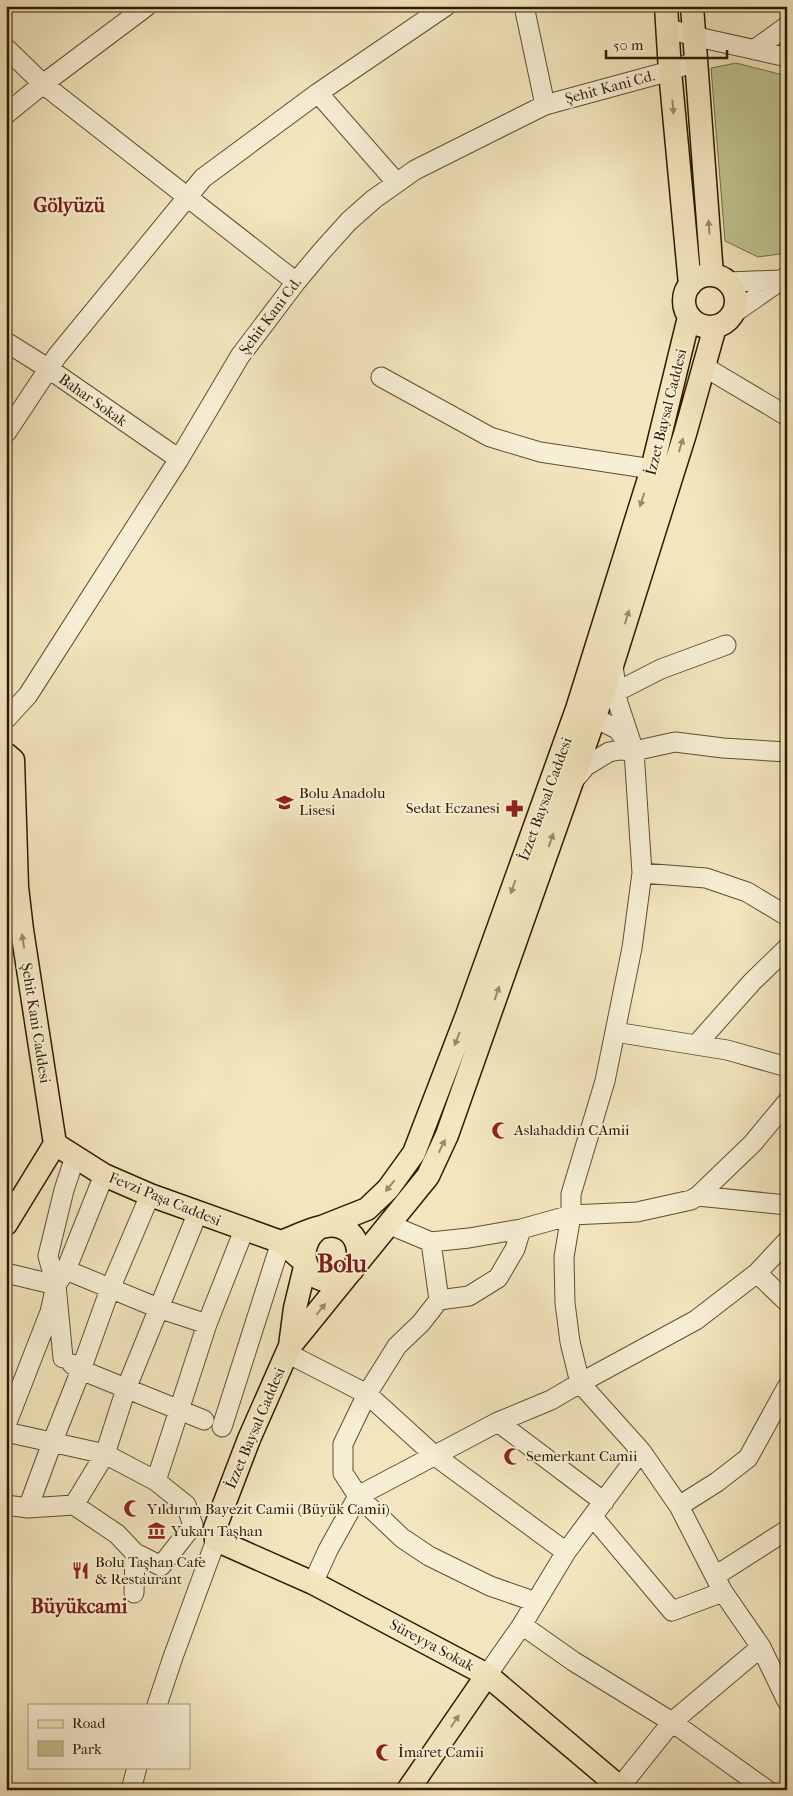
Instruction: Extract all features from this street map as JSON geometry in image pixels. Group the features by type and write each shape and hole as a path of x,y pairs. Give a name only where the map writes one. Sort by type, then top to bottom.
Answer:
{"main road":[{"path":"666,6 670,71 690,285"},
{"path":"692,6 693,36 720,278"},
{"path":"704,276 720,278 733,288 736,296 734,313 723,324 708,328 701,326 689,317 685,310 686,292 696,279 704,276"},
{"name":"İzzet Baysal Caddesi","path":"602,662 689,317"},
{"name":"İzzet Baysal Caddesi","path":"281,1242 367,1209 388,1189 414,1153 586,713 602,662 685,434 715,327"},
{"name":"İzzet Baysal Caddesi","path":"288,1350 428,1176 447,1134 571,784 586,713"},
{"name":"Şehit Kani Caddesi","path":"8,761 22,930 55,1144"},
{"path":"7,1220 55,1144"},
{"name":"Fevzi Paşa Caddesi","path":"55,1144 104,1175 150,1195 281,1242"},
{"path":"281,1242 306,1263 316,1276 331,1280 347,1276 353,1270 358,1262 359,1252 357,1243 345,1229 336,1226 319,1228 307,1240 304,1255 306,1263"},
{"name":"İzzet Baysal Caddesi","path":"216,1540 215,1528 242,1456 288,1350 295,1308 306,1263"},
{"name":"Süreyya Sokak","path":"216,1540 313,1583 487,1675 622,1789"},
{"path":"408,1790 487,1675"}],"street":[{"path":"6,114 147,6"},
{"path":"6,432 48,369 203,178 318,93 446,6"},
{"path":"524,6 545,105"},
{"path":"754,50 787,26"},
{"path":"667,28 693,36 787,57"},
{"path":"6,48 43,84 296,282"},
{"name":"Şehit Kani Cd.","path":"6,719 28,695 179,459 240,356 296,282 349,222 374,199 415,170 545,105 670,71 696,61"},
{"path":"318,93 396,182"},
{"path":"720,278 783,278"},
{"path":"734,313 783,278"},
{"name":"Bahar Sokak","path":"6,342 179,459"},
{"path":"703,366 787,416"},
{"path":"381,377 490,437 540,452 652,469"},
{"path":"616,692 661,669 726,645"},
{"path":"602,662 616,692 634,751 642,873 632,948 605,1082 571,1194 571,1215 564,1257 565,1303 570,1342 580,1383 641,1451 679,1506 719,1584 760,1647 787,1701"},
{"path":"586,713 618,729 634,751"},
{"path":"571,784 586,766 602,756 620,750 634,751 675,742 724,748 787,752"},
{"path":"642,873 706,878 747,892 787,916"},
{"path":"6,912 17,887"},
{"path":"696,1045 752,982 787,948"},
{"path":"615,1032 727,1050 787,1067"},
{"path":"388,1224 431,1242 521,1229 571,1215 637,1212 691,1200 698,1196 753,1143 787,1102"},
{"path":"63,1358 61,1278 48,1256 64,1190 75,1157"},
{"path":"6,1425 35,1346 50,1312 61,1278 104,1175"},
{"path":"28,1508 110,1289 150,1195"},
{"path":"698,1196 787,1204"},
{"path":"74,1505 105,1454 126,1389 198,1212"},
{"path":"521,1229 515,1249 498,1278 469,1296 439,1300 421,1323 397,1346 367,1394 343,1444 343,1472 358,1496 402,1538 429,1556 490,1586 536,1602"},
{"path":"156,1481 207,1324 244,1230"},
{"path":"313,1583 328,1550 358,1496 498,1422 551,1400 696,1320 757,1273 787,1241"},
{"path":"222,1426 281,1242"},
{"path":"431,1242 439,1300"},
{"path":"6,1273 61,1278 110,1289 158,1308 207,1324"},
{"path":"757,1273 787,1302"},
{"path":"35,1346 63,1358 81,1370 204,1420"},
{"path":"288,1350 367,1394 434,1455 566,1552"},
{"path":"679,1506 717,1482 748,1458 787,1387"},
{"path":"498,1422 598,1509 672,1612 719,1584 787,1530"},
{"path":"6,1432 105,1454 156,1481 186,1504 193,1525 161,1566 135,1553 117,1534 74,1505 28,1508 6,1505"},
{"path":"487,1675 522,1626 566,1552 641,1451"},
{"path":"157,1704 216,1540"},
{"path":"134,1593 135,1553"},
{"path":"522,1626 573,1661 672,1722 767,1790"},
{"path":"622,1789 672,1722 760,1647"},
{"path":"131,1790 137,1768"}],"green space":[{"path":"736,63 787,76 787,253 758,257 725,241 711,68"}],"place":[{"name":"Bolu Anadolu Lisesi","path":"285,802"},
{"name":"Sedat Eczanesi","path":"514,808"},
{"name":"Aslahaddin CAmii","path":"500,1130"},
{"name":"Semerkant Camii","path":"512,1456"},
{"name":"Yıldırım Bayezit Camii (Büyük Camii)","path":"133,1509"},
{"name":"Yukarı Taşhan","path":"157,1531"},
{"name":"Bolu Taşhan Cafe & Restaurant","path":"81,1571"},
{"name":"İmaret Camii","path":"384,1752"}],"district":[{"name":"Gölyüzü","path":"69,205"},
{"name":"Bolu","path":"342,1263"},
{"name":"Büyükcami","path":"79,1606"}]}
